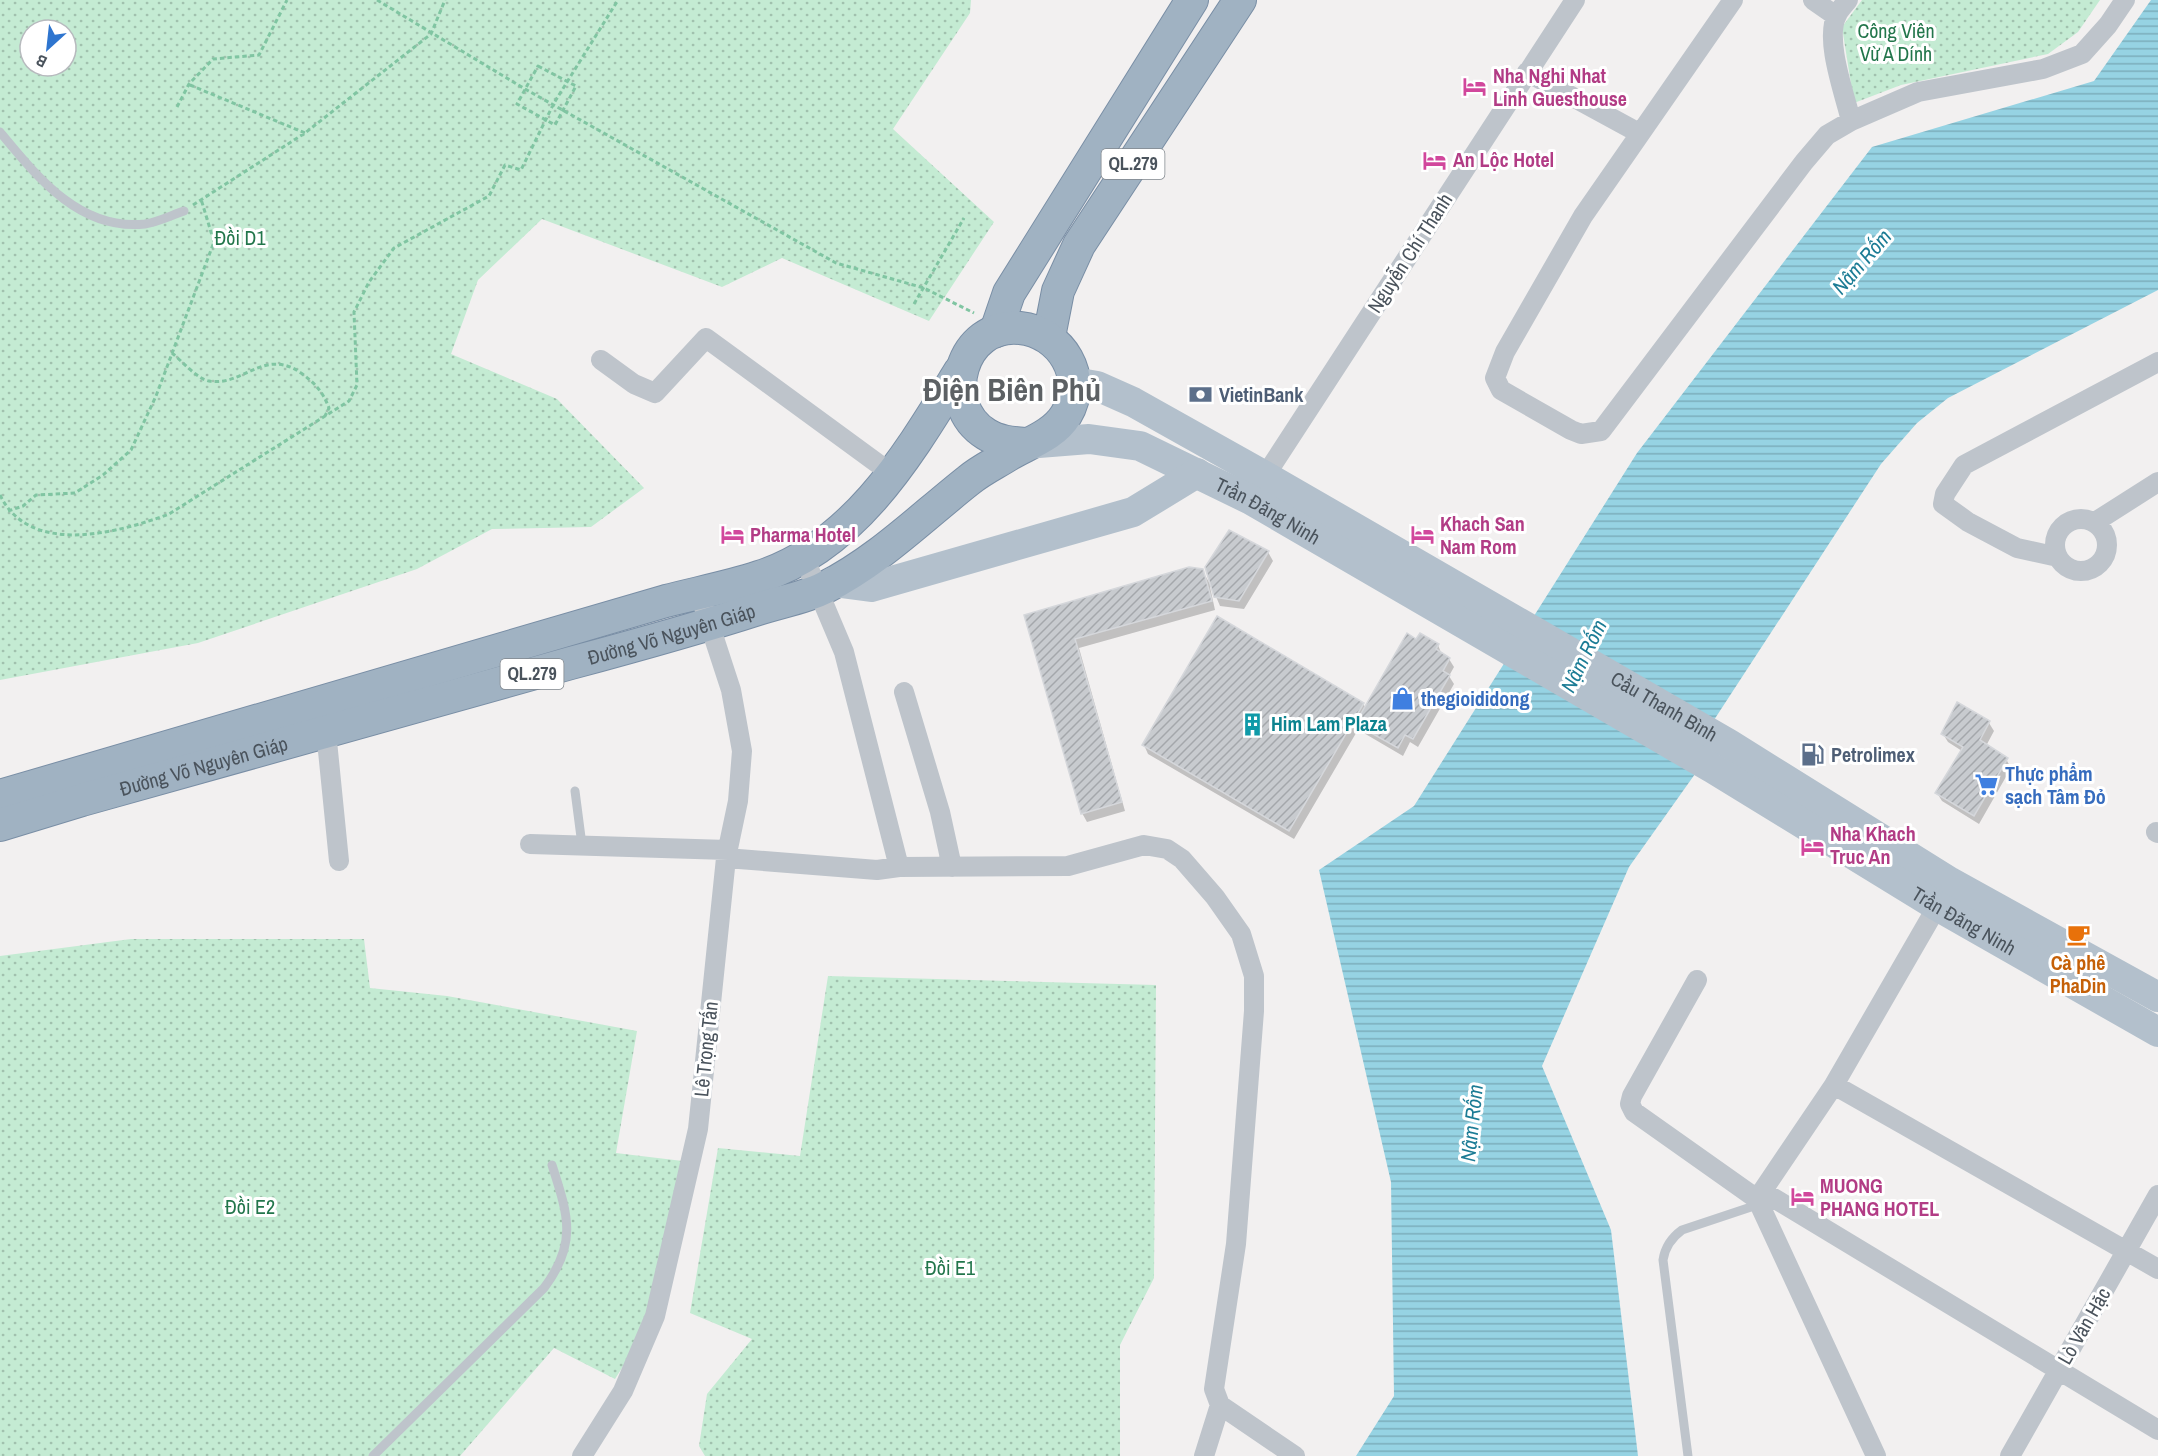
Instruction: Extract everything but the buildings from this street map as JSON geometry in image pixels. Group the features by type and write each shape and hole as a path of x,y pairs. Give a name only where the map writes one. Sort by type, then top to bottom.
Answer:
{"highway":[{"name":"QL.279","path":"960,371 985,322 1009,292 1192,0"},
{"name":"QL.279","path":"1049,337 1058,291 1078,245 1240,0"},
{"path":"985,322 1023,328 1049,337 1062,350 1071,365 1074,382"},
{"path":"960,371 958,389 963,407 973,423 996,438 1026,444"},
{"name":"Đường Võ Nguyên Giáp","path":"0,825 78,787 699,592 761,577 815,550 864,510 916,441 960,371"},
{"name":"QL.279","path":"1026,444 1055,429 1066,416 1073,399 1074,382"},
{"name":"Đường Võ Nguyên Giáp","path":"0,796 78,787 326,731 712,624 826,586 907,532 971,478 1026,444"}],"main road":[{"name":"Trần Đăng Ninh","path":"1074,382 1097,386 1133,402 1258,488 1499,627"},
{"name":"Trần Đăng Ninh","path":"1026,444 1089,439 1140,446 1197,473 1258,488"},
{"path":"826,586 871,587 1133,512 1197,473"},
{"name":"Cầu Thanh Bình","path":"1499,627 1720,756"},
{"name":"Trần Đăng Ninh","path":"1720,756 1944,894 2158,1032"},
{"name":"Trần Đăng Ninh","path":"1944,894 2158,997"}],"street":[{"name":"Nguyễn Chí Thanh","path":"1258,488 1575,0"},
{"path":"1733,0 1583,216 1504,352 1495,378 1501,390 1581,434 1601,431 1804,162 1827,135 1851,121 1918,92 2043,69 2082,54 2108,26 2125,0"},
{"path":"1813,0 1836,16"},
{"path":"1848,0 1836,16 1833,34 1834,53 1851,121"},
{"path":"1527,72 1639,134"},
{"path":"601,360 634,384 655,393 706,338 892,474"},
{"path":"2058,557 2017,548 1968,522 1943,504 1945,494 1964,465 2158,362"},
{"path":"2095,522 2158,482"},
{"path":"2081,518 2095,522 2104,532 2108,545 2104,559 2094,568 2080,572 2067,567 2058,557 2054,544 2058,531 2068,521 2081,518"},
{"path":"803,555 826,586 899,867"},
{"name":"Lê Trọng Tấn","path":"582,1456 623,1391 655,1316 698,1129 727,854 738,801 742,751 731,690 712,624 699,592"},
{"path":"904,692 940,812 952,867"},
{"path":"326,731 339,861"},
{"path":"530,844 727,854 877,870 899,867 1068,866 1144,845 1167,849 1182,859 1215,897 1241,934 1254,976 1254,1011 1236,1244 1214,1389 1220,1405 1295,1456"},
{"path":"1760,1198 1834,1085 1944,894"},
{"path":"1696,980 1632,1096 1630,1104 1634,1112 1760,1198 2158,1430"},
{"path":"1834,1085 2158,1269"},
{"name":"Lò Văn Hặc","path":"2010,1456 2158,1195"},
{"path":"1760,1198 1876,1456"},
{"path":"1204,1456 1220,1405"}],"lane":[{"path":"0,132 69,206 105,223 146,224 184,211"},
{"path":"575,791 582,845"},
{"path":"373,1456 544,1288 554,1275 567,1245 568,1230 567,1214 552,1165"},
{"path":"1688,1456 1663,1260 1665,1252 1668,1244 1682,1230 1760,1198"}],"path":[{"path":"177,107 189,84 213,59 259,55 287,0"},
{"path":"377,0 525,89 564,108 836,263 924,288 985,322"},
{"path":"184,211 305,133 431,34 445,0"},
{"path":"0,495 8,511 25,525 56,533 98,535 138,526 169,514 349,401 357,385 354,312 369,282 394,248 489,196 505,165 521,170 554,103 618,0"},
{"path":"538,66 576,87 564,108 555,125 517,104 538,66"},
{"path":"189,84 305,133"},
{"path":"8,511 22,506 36,495 75,493 103,475 131,450 172,353 214,242 201,199"},
{"path":"914,304 964,218"},
{"path":"172,353 207,381 223,381 269,363 293,368 317,385 329,408 325,416"}],"green space":[{"name":"Đồi D1","path":"0,0 971,0 970,13 893,129 994,222 929,321 782,258 722,287 542,219 478,280 451,354 557,399 644,488 591,527 492,529 417,569 198,643 0,680"},
{"name":"Công Viên Vừ A Dính","path":"1862,0 2100,0 2078,32 2048,54 1901,85 1854,103 1842,27"},
{"name":"Đồi E2","path":"131,939 364,939 370,988 447,996 637,1031 616,1153 691,1162 655,1316 615,1379 554,1348 460,1456 0,1456 0,956"},
{"name":"Đồi E1","path":"828,976 1156,985 1154,1278 1120,1345 1120,1456 705,1456 699,1446 707,1394 752,1339 690,1313 718,1148 800,1156"}],"water":[{"name":"Nậm Rốm","path":"2151,0 2158,0 2158,290 1948,398 1917,423 1881,464 1714,720 1695,774 1629,867 1542,1066 1611,1230 1638,1456 1356,1456 1394,1396 1391,1182 1319,870 1414,806 1637,453 1872,147 2094,81"}],"place":[{"name":"Nha Nghi Nhat Linh Guesthouse","path":"1475,87"},
{"name":"An Lộc Hotel","path":"1435,160"},
{"name":"VietinBank","path":"1201,395"},
{"name":"Pharma Hotel","path":"732,535"},
{"name":"Khach San Nam Rom","path":"1422,535"},
{"name":"thegioididong","path":"1403,699"},
{"name":"Him Lam Plaza","path":"1253,724"},
{"name":"Petrolimex","path":"1813,755"},
{"name":"Thực phẩm sạch Tâm Đỏ","path":"1987,785"},
{"name":"Nha Khach Truc An","path":"1812,846"},
{"name":"Cà phê PhaDin","path":"2078,935"},
{"name":"MUONG PHANG HOTEL","path":"1802,1197"}],"district":[{"name":"Điện Biên Phủ","path":"1012,390"}]}
